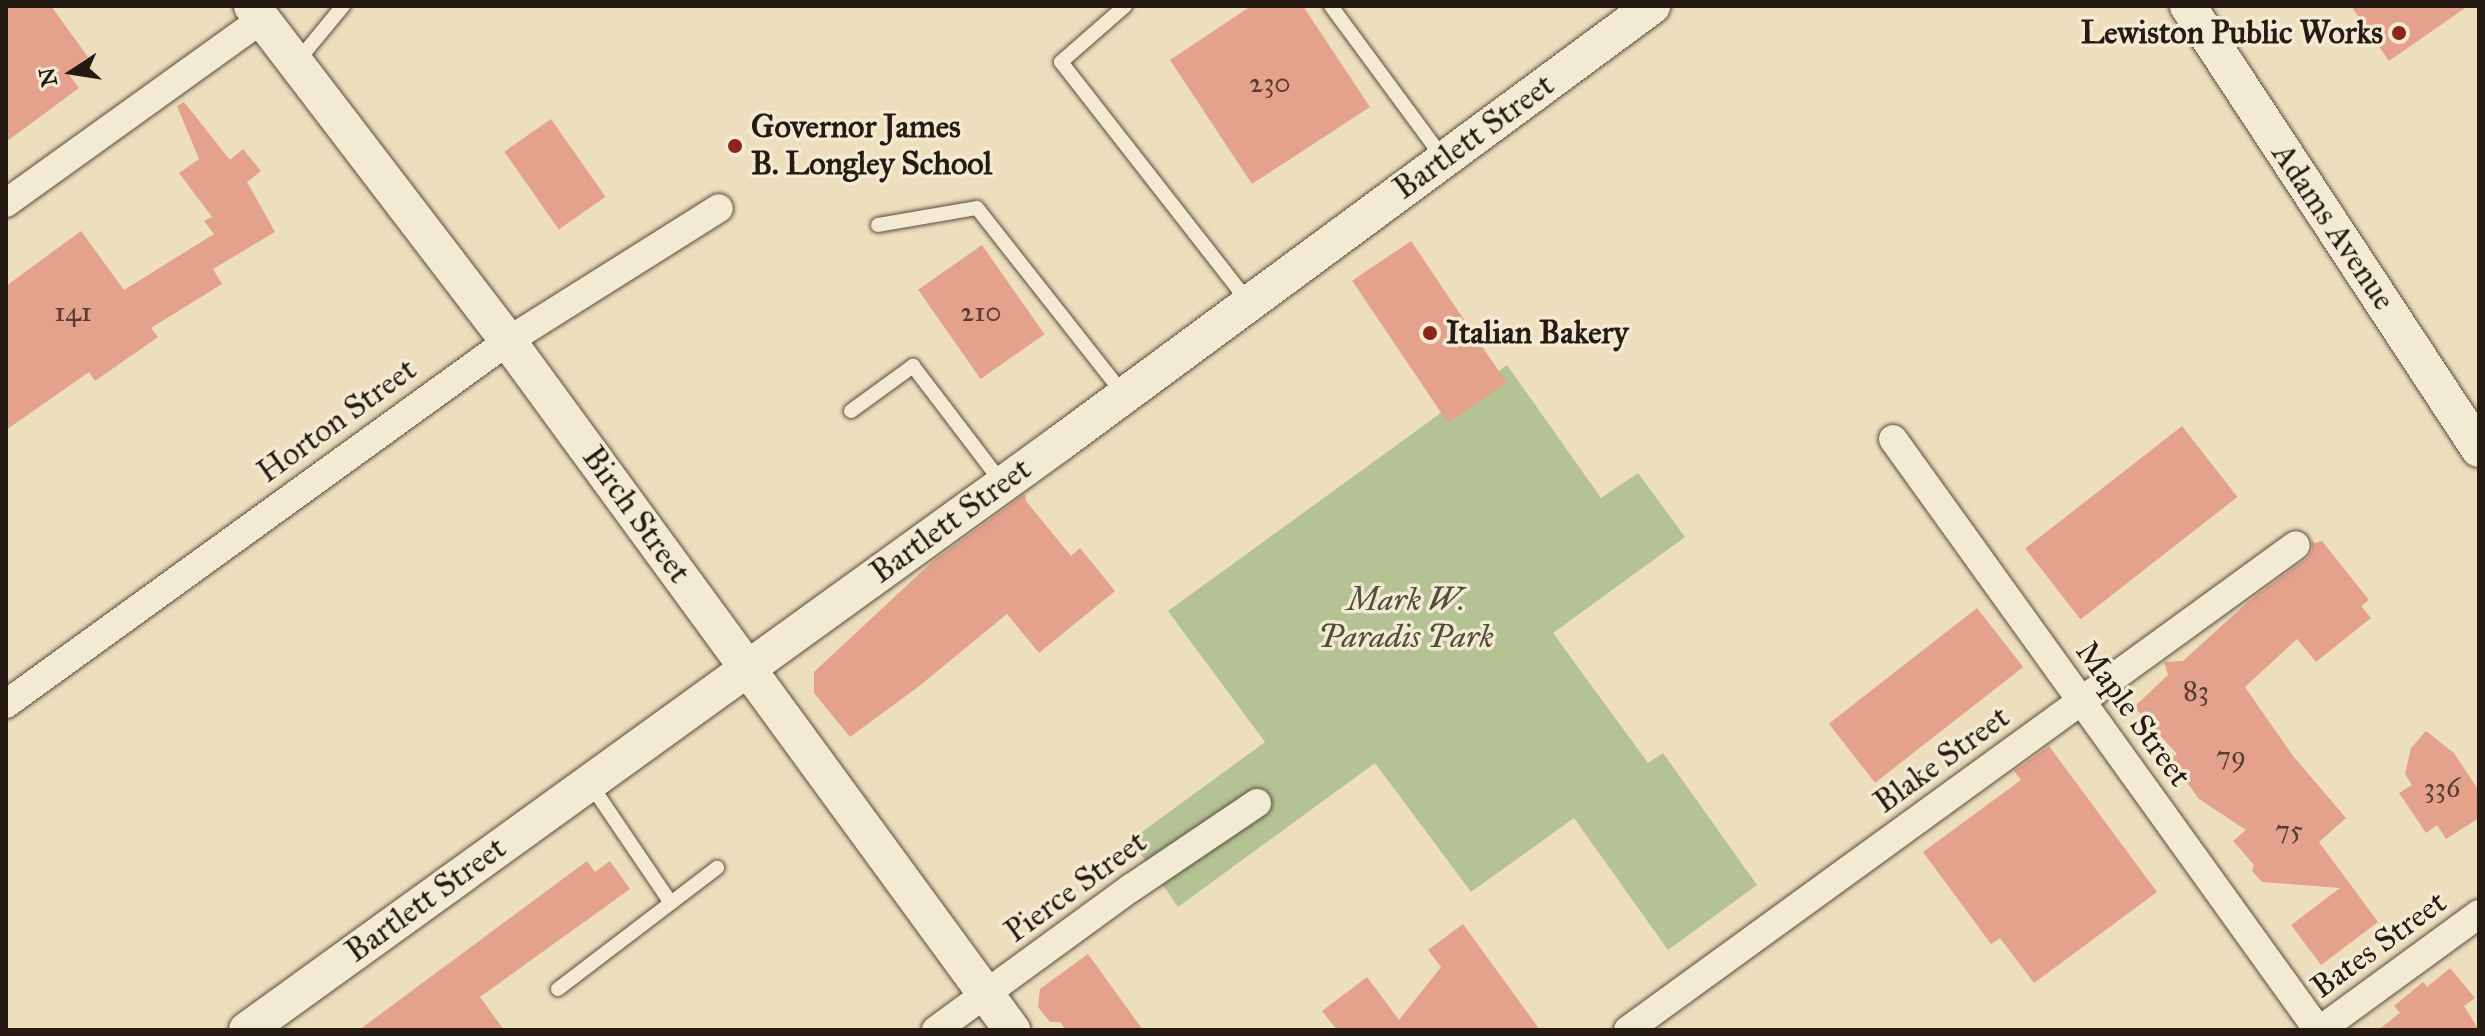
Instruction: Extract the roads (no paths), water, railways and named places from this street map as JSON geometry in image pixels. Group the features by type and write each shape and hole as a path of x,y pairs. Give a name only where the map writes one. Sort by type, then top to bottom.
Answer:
{"street":[{"name":"Adams Avenue","path":"2188,6 2479,449"},
{"name":"Bartlett Street","path":"247,1030 1124,396 1444,159 1634,11"},
{"name":"Birch Street","path":"257,12 508,341 1012,1030"},
{"path":"6,203 257,12"},
{"name":"Horton Street","path":"6,704 508,341 719,208"},
{"name":"Maple Street","path":"1893,439 2319,1030"},
{"name":"Blake Street","path":"1628,1030 2296,545"},
{"name":"Pierce Street","path":"936,1030 1131,888 1257,803"},
{"name":"Bates Street","path":"2319,1030 2479,914"}],"lane":[{"path":"296,63 343,6"},
{"path":"1125,6 1061,62 1249,303"},
{"path":"1331,6 1444,159"},
{"path":"878,225 977,208 1124,396"},
{"path":"851,411 913,366 1003,484"},
{"path":"589,781 671,903"},
{"path":"558,989 717,868"}],"place":[{"name":"Lewiston Public Works","path":"2399,33"},
{"name":"Governor James B. Longley School","path":"735,146"},
{"name":"Italian Bakery","path":"1430,333"}],"park label":[{"name":"Mark W. Paradis Park","path":"1406,620"}]}
